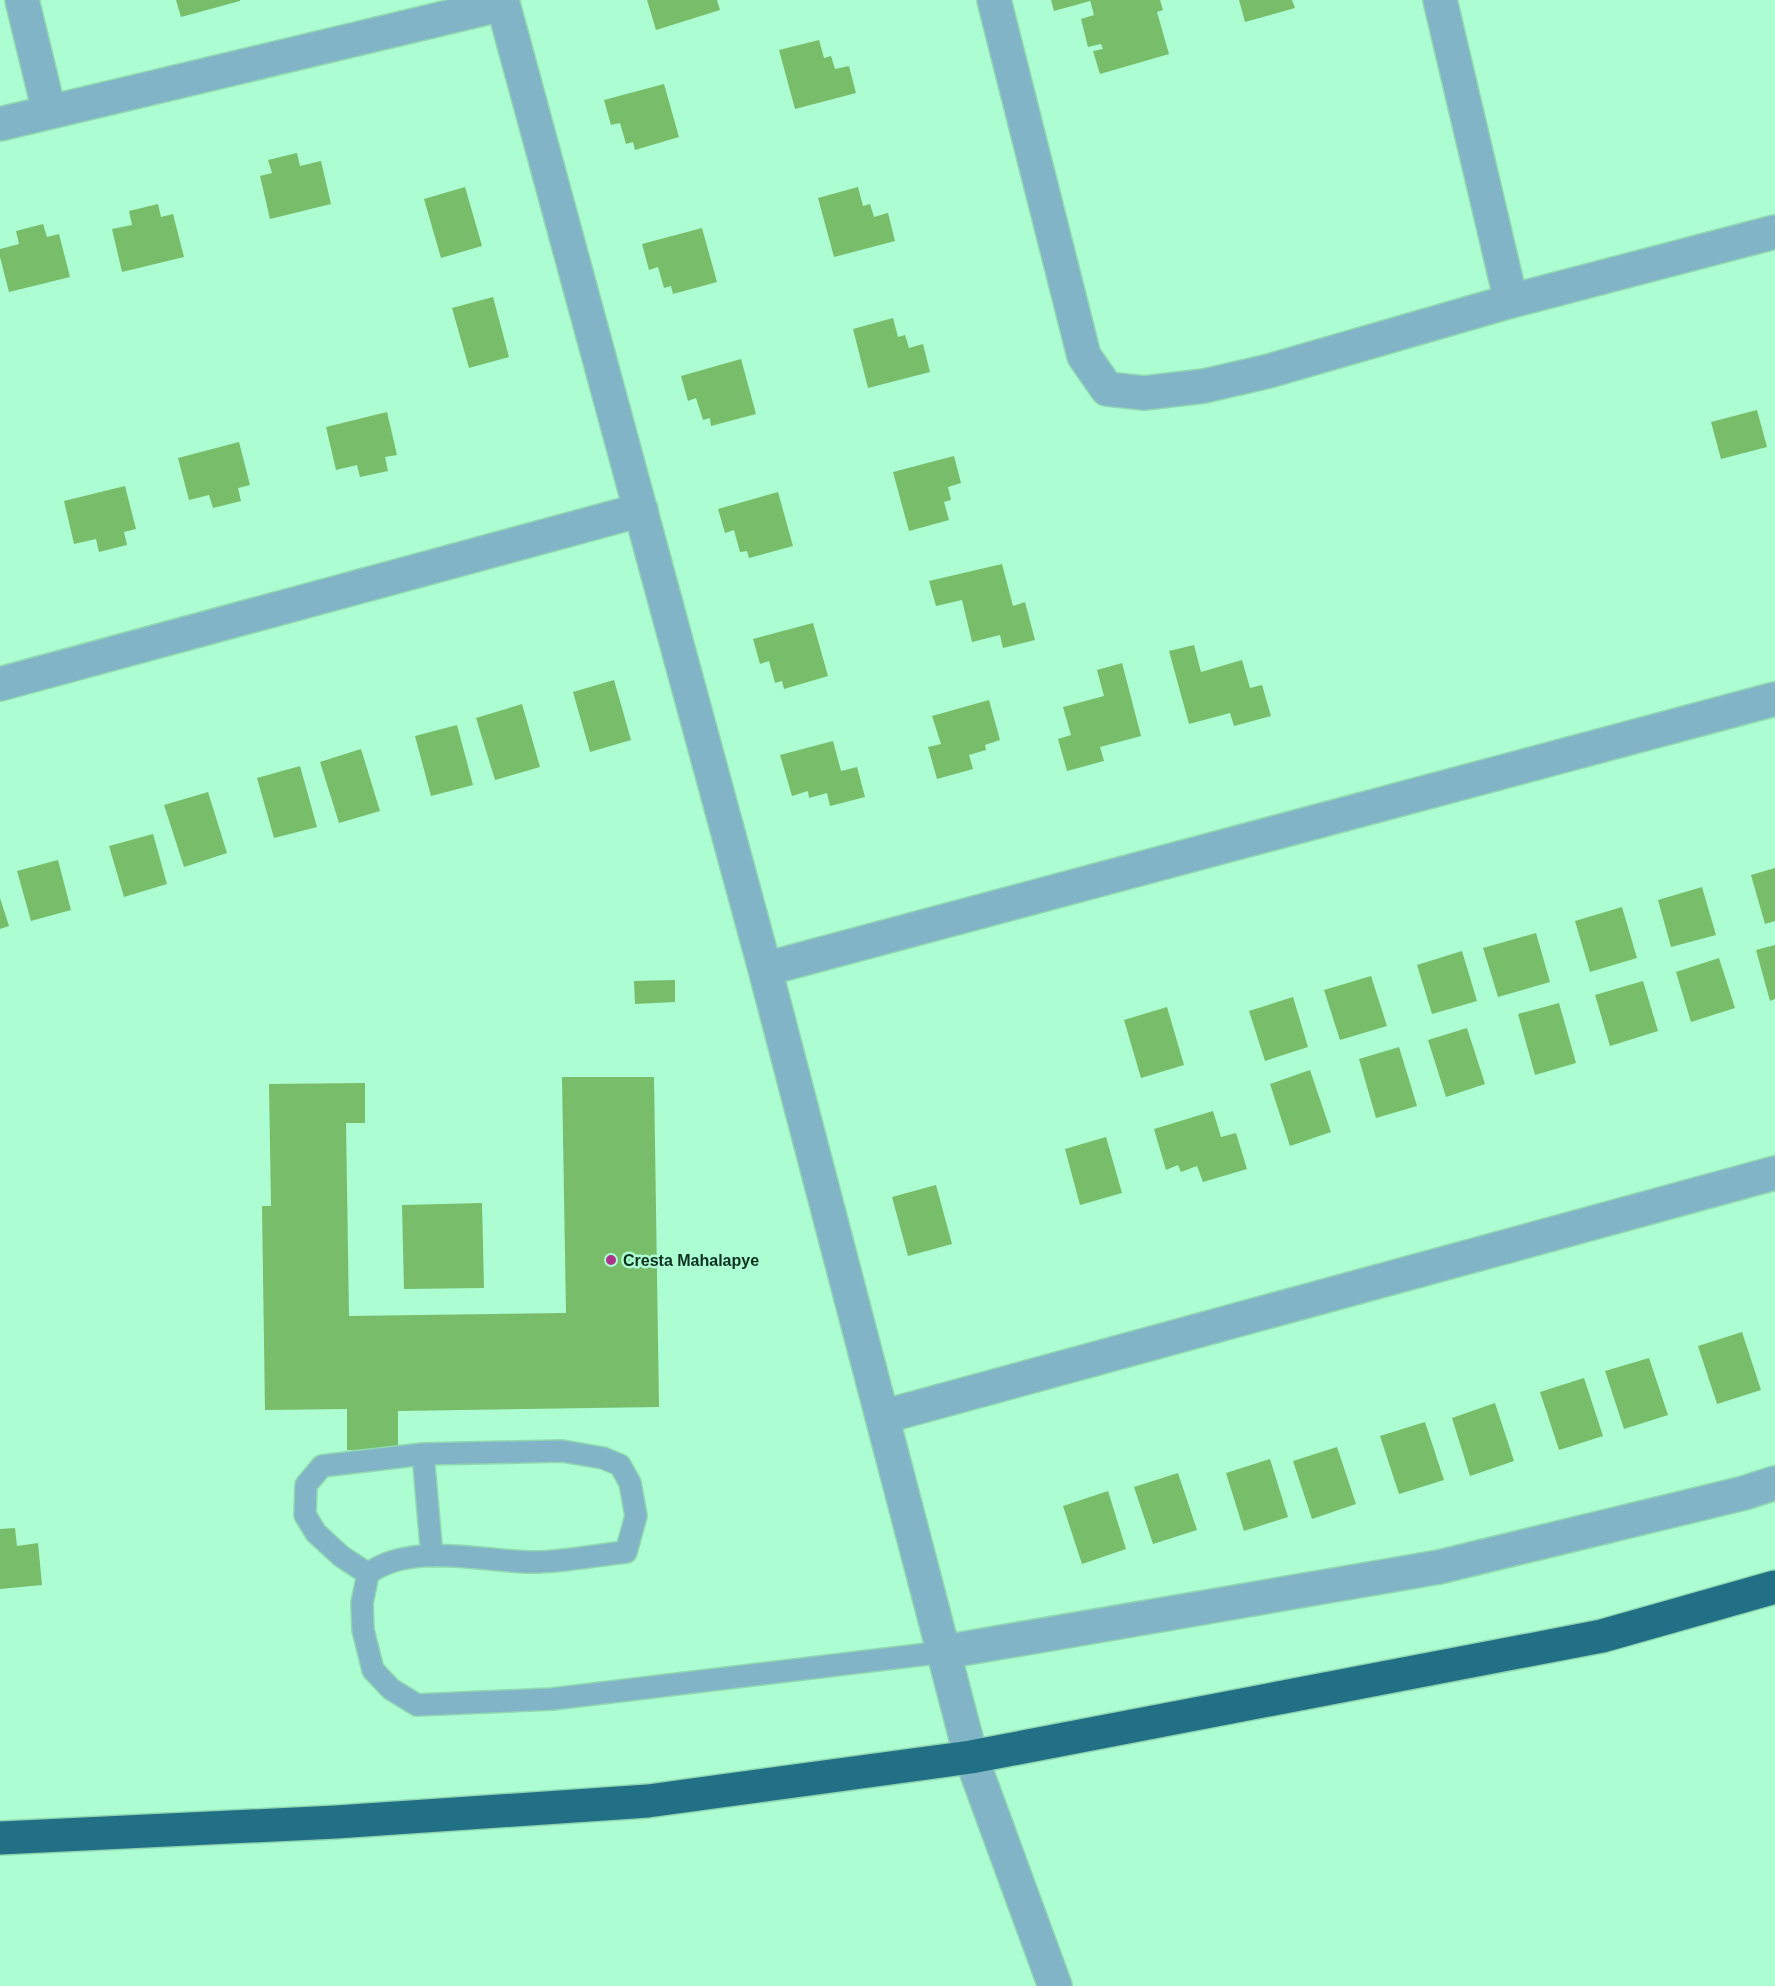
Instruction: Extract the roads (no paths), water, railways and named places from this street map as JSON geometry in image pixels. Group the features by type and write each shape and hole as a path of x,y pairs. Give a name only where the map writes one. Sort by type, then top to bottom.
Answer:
{"highway":[{"path":"0,1838 336,1822 648,1801 971,1756 1602,1636 1775,1587"}],"street":[{"path":"22,0 49,111"},
{"path":"994,0 1084,356 1107,389 1144,393 1204,386 1269,371 1511,301 1775,232"},
{"path":"1440,0 1511,301"},
{"path":"0,124 503,2 765,969 971,1756 1055,1986"},
{"path":"0,684 641,510"},
{"path":"765,969 1775,699"},
{"path":"882,1417 1775,1173"},
{"path":"944,1652 1439,1567 1744,1493 1775,1483"}],"lane":[{"path":"368,1574 341,1556 316,1533 305,1515 306,1485 322,1467 423,1454 562,1451 603,1458 620,1465 630,1483 636,1516 626,1552 532,1563 432,1556 399,1559 380,1564 368,1574 362,1603 363,1630 372,1670 391,1689 417,1705 552,1699 944,1652"},
{"path":"423,1454 432,1556"}],"place":[{"name":"Cresta Mahalapye","path":"611,1260"}]}
